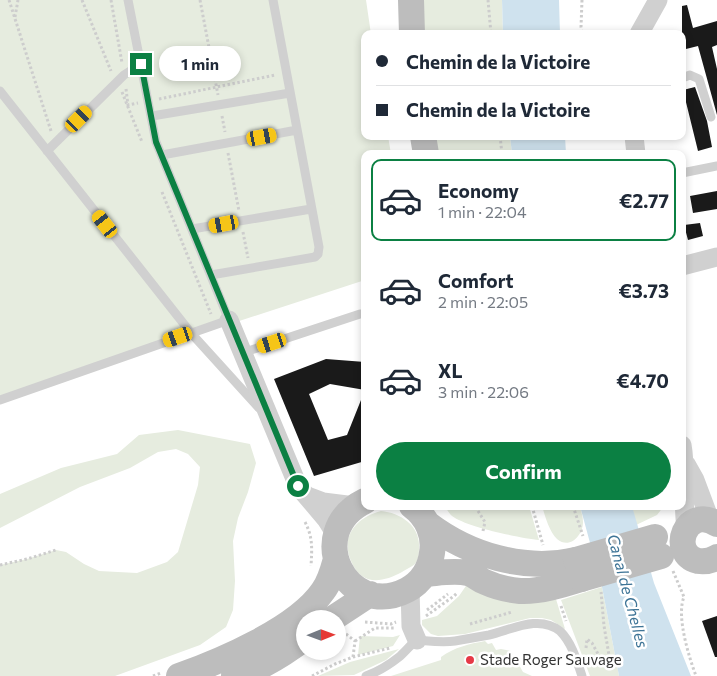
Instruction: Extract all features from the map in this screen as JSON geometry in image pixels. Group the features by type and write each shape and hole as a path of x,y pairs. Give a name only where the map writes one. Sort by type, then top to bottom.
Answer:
{"main road":[{"path":"411,0 412,30"},
{"path":"179,676 246,648 304,611 323,592 330,577 343,519 360,504"},
{"path":"421,513 452,541 476,551 517,562 586,567 693,547"},
{"path":"418,581 431,562 433,549 432,536 421,513"},
{"path":"336,547 345,578 352,585 376,595 393,595 418,581 458,572 468,573 497,586 520,591 537,590 557,586 586,567"},
{"path":"346,619 376,595"},
{"path":"234,676 243,674 272,659 296,644"}],"street":[{"path":"640,30 658,0"},
{"path":"686,265 717,257"},
{"path":"229,320 298,486 326,520 336,547"},
{"path":"306,495 323,502 360,504"},
{"path":"684,510 693,547"},
{"path":"414,633 418,581"},
{"path":"376,595 414,633"}],"lane":[{"path":"0,400 229,320 156,142 128,0"},
{"path":"210,275 315,257 318,254 319,247 273,0"},
{"path":"47,151 124,75 141,64"},
{"path":"686,76 690,75 699,78 711,117"},
{"path":"0,92 191,333 269,419"},
{"path":"152,116 290,93"},
{"path":"162,155 297,130"},
{"path":"686,172 717,166"},
{"path":"192,229 312,209"},
{"path":"242,353 361,314"},
{"path":"366,676 399,656 408,646 414,633 442,642 455,641 491,634 526,624 540,623 550,625 567,640 582,676"}],"path":[{"path":"9,0 55,143"},
{"path":"15,19 18,0"},
{"path":"111,0 128,105 286,73"},
{"path":"488,0 491,30"},
{"path":"581,30 582,0"},
{"path":"478,510 485,522 482,536"},
{"path":"533,510 544,548"},
{"path":"574,510 586,567 604,626 609,655 608,660 603,663 592,643 587,639 587,656"},
{"path":"307,517 304,522 310,531 312,545 309,574"},
{"path":"693,547 675,574 684,597 682,614 685,637 696,676"},
{"path":"0,565 56,550"},
{"path":"353,657 355,641 375,628 414,633 454,596 459,589"},
{"path":"346,633 355,641"},
{"path":"312,676 335,664"}],"shaded area":[{"path":"0,0 366,0 370,30 361,30 361,140 389,140 390,150 361,150 361,281 0,399"},
{"path":"421,0 502,0 503,30 422,30"},
{"path":"430,140 510,140 512,150 432,150"},
{"path":"178,430 250,444 256,463 238,518 233,541 235,581 233,610 226,627 200,645 115,676 0,676 0,565 56,550 66,552 99,571 137,573 167,562 178,552 198,485 200,467 188,454 176,449 158,452 130,468 80,487 0,528 0,494 61,468 117,454 139,435"},
{"path":"530,510 539,540 481,528 459,520 448,511"},
{"path":"543,510 581,510 583,522 581,532 575,540 567,543 562,542 554,536"},
{"path":"633,510 661,510 657,515 636,525"},
{"path":"381,511 402,518 413,527 419,541 419,553 418,559 412,566 394,576 373,580 360,575 355,569 348,552 348,543 349,536 358,523 372,514"},
{"path":"468,583 556,599 565,629 551,620 530,618 465,634 438,636 431,634 422,625 422,620 437,616 459,596"},
{"path":"602,587 619,676 590,676 561,600"},
{"path":"400,635 393,646 358,655 360,636 393,637"},
{"name":"Stade Roger Sauvage","path":"485,641 488,644 492,643 496,650 511,651 523,672 532,676 391,676 441,660 441,657 457,648"},
{"path":"399,649 386,660 354,675 318,676 350,662"}],"water":[{"path":"502,0 559,0 560,30 503,30"},
{"path":"510,140 565,140 566,150 512,150"},
{"name":"Canal de Chelles","path":"581,510 633,510 654,583 691,676 619,676 602,587"}],"building":[{"path":"687,5 693,28 717,21 717,45 712,47 717,69 717,115 698,46 686,49 686,30 682,30 682,6"},
{"path":"695,87 707,121 712,147 698,151 686,102 686,89"},
{"path":"717,191 717,209 693,213 690,196"},
{"path":"700,223 703,236 688,240 686,225"},
{"path":"326,359 361,362 361,389 330,384 309,394 328,440 347,435 361,400 361,462 314,476 274,379"},
{"path":"717,616 717,657 715,657 702,621"}],"place":[{"name":"Stade Roger Sauvage","path":"470,660"}],"route":[{"path":"141,64 156,142 282,452 298,486"}]}
